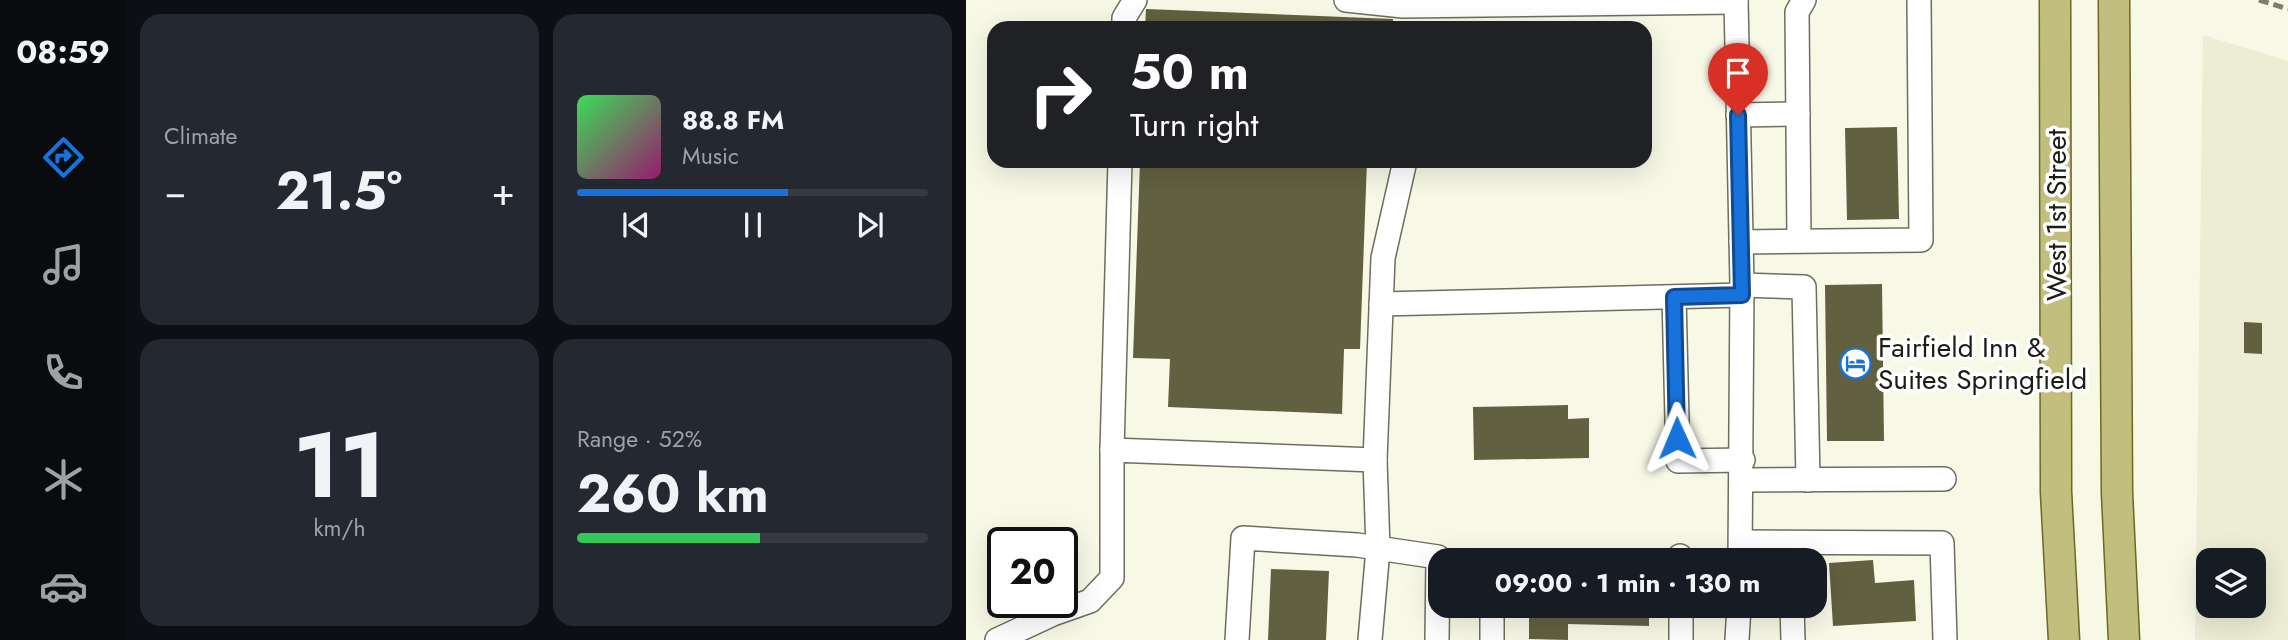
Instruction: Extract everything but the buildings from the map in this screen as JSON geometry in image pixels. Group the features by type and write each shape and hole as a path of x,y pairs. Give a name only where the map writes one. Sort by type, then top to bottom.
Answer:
{"main road":[{"path":"2114,0 2117,493 2124,640"},
{"name":"West 1st Street","path":"2055,7 2056,492 2064,640"}],"street":[{"path":"1124,21 1135,0"},
{"path":"1346,0 1403,11 1736,1 1742,290 1740,548"},
{"path":"1799,242 1797,12 1804,0"},
{"path":"1741,242 1921,240 1919,0"},
{"path":"1738,115 1798,114"},
{"path":"997,640 1053,614 1090,601 1112,578 1112,450 1120,168"},
{"path":"1370,640 1378,549 1375,460 1383,258 1403,168"},
{"path":"1381,304 1674,297 1804,287 1808,480"},
{"path":"1674,297 1678,461 1808,480 1944,479"},
{"path":"1112,450 1375,460"},
{"path":"1237,640 1242,538 1357,545 1438,556 1437,640"},
{"path":"1827,549 1942,543 1945,640"},
{"path":"1492,618 1492,640"},
{"path":"1681,618 1681,640"},
{"path":"1737,640 1738,618"},
{"path":"1792,618 1793,640"}],"shaded area":[{"path":"2203,35 2288,61 2288,640 2195,640 2196,564 2196,618 2266,618 2266,548 2196,548"}],"railway":[{"path":"2259,0 2288,9"}],"place":[{"name":"Fairfield Inn & Suites Springfield","path":"1855,363"}],"route":[{"path":"1677,438 1674,297 1742,295 1738,115"}]}
